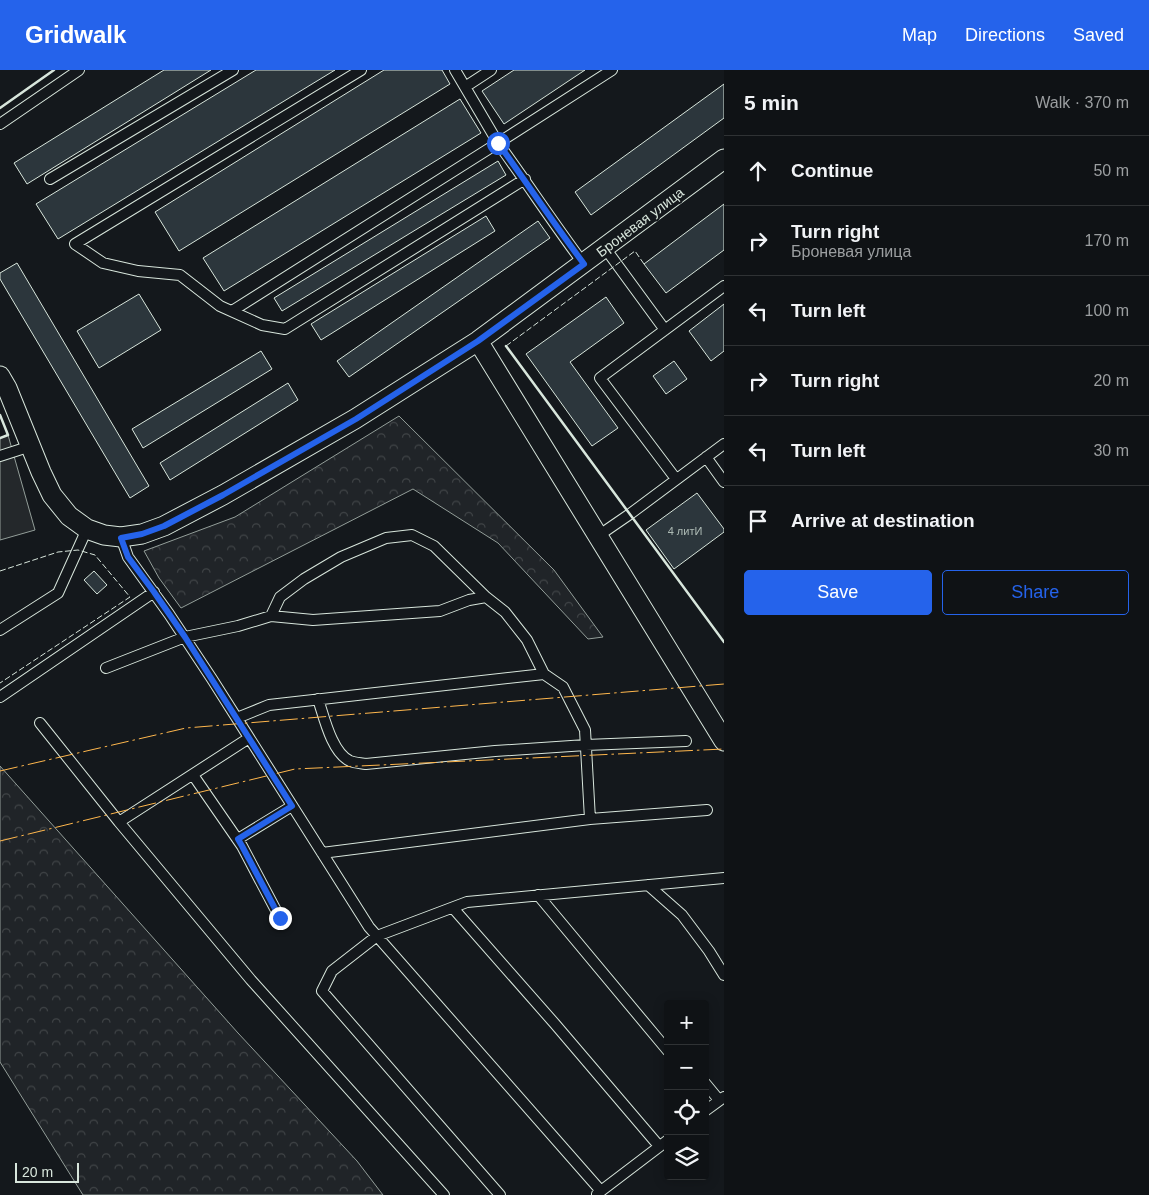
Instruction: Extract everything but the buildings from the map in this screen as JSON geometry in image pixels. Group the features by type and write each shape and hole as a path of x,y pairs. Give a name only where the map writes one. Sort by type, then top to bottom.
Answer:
{"street":[{"name":"Броневая улица","path":"0,376 7,388 52,495 69,516 87,528 104,535 121,538 142,534 164,526 223,495 356,419 478,341 724,159"},
{"path":"478,341 724,741"}],"lane":[{"path":"0,124 80,70"},
{"path":"50,180 232,70"},
{"path":"362,70 75,244 104,263 138,270 180,275 220,306 262,325 285,329 525,179"},
{"path":"455,70 498,143 584,264"},
{"path":"465,87 491,70"},
{"path":"232,311 612,70"},
{"path":"605,248 665,330"},
{"path":"676,479 600,378 724,286"},
{"path":"598,536 724,444"},
{"path":"0,456 30,446"},
{"path":"706,457 724,482"},
{"path":"0,630 58,593 87,528"},
{"path":"271,616 280,598 304,579 341,557 386,538 412,535 434,546 505,612 527,640 544,674 563,687 585,730 590,819"},
{"path":"121,538 128,557 185,637 369,927 599,1193 664,1143 453,908"},
{"path":"0,697 154,592"},
{"path":"106,668 185,637 238,626 271,616 313,620 440,611 486,596"},
{"path":"237,718 269,705 544,674"},
{"path":"318,699 338,752 350,761 366,764 495,751 686,741"},
{"path":"40,723 119,822 251,980 444,1195"},
{"path":"119,822 249,738"},
{"path":"192,775 238,839 280,918"},
{"path":"238,839 292,806"},
{"path":"322,853 590,819 707,810"},
{"path":"500,1195 322,991 332,971 377,936 467,902 724,878"},
{"path":"648,885 682,915 724,975"},
{"path":"538,895 664,1046"},
{"path":"709,1087 722,1098 709,1108"}],"green space":[{"path":"399,416 554,570 603,637 588,639 498,543 413,489 181,608 159,578 144,551 235,517"},
{"path":"0,766 238,1033 357,1161 383,1195 83,1195 0,1062"}],"shaded area":[{"path":"8,435 35,530 0,540 0,438"}],"fence":[{"path":"506,346 635,251 644,264"},
{"path":"0,571 58,552 78,550 95,555 130,597 0,683"}],"wall":[{"path":"0,108 54,70"},
{"path":"506,346 724,642"},
{"path":"0,415 8,435 0,438"}],"power":[{"path":"0,771 186,728 724,684"},
{"path":"0,841 295,769 724,749"}],"route":[{"path":"280,918 238,839 292,806 185,637 128,557 121,538 142,534 164,526 223,495 356,419 478,341 584,264 498,143"}]}
